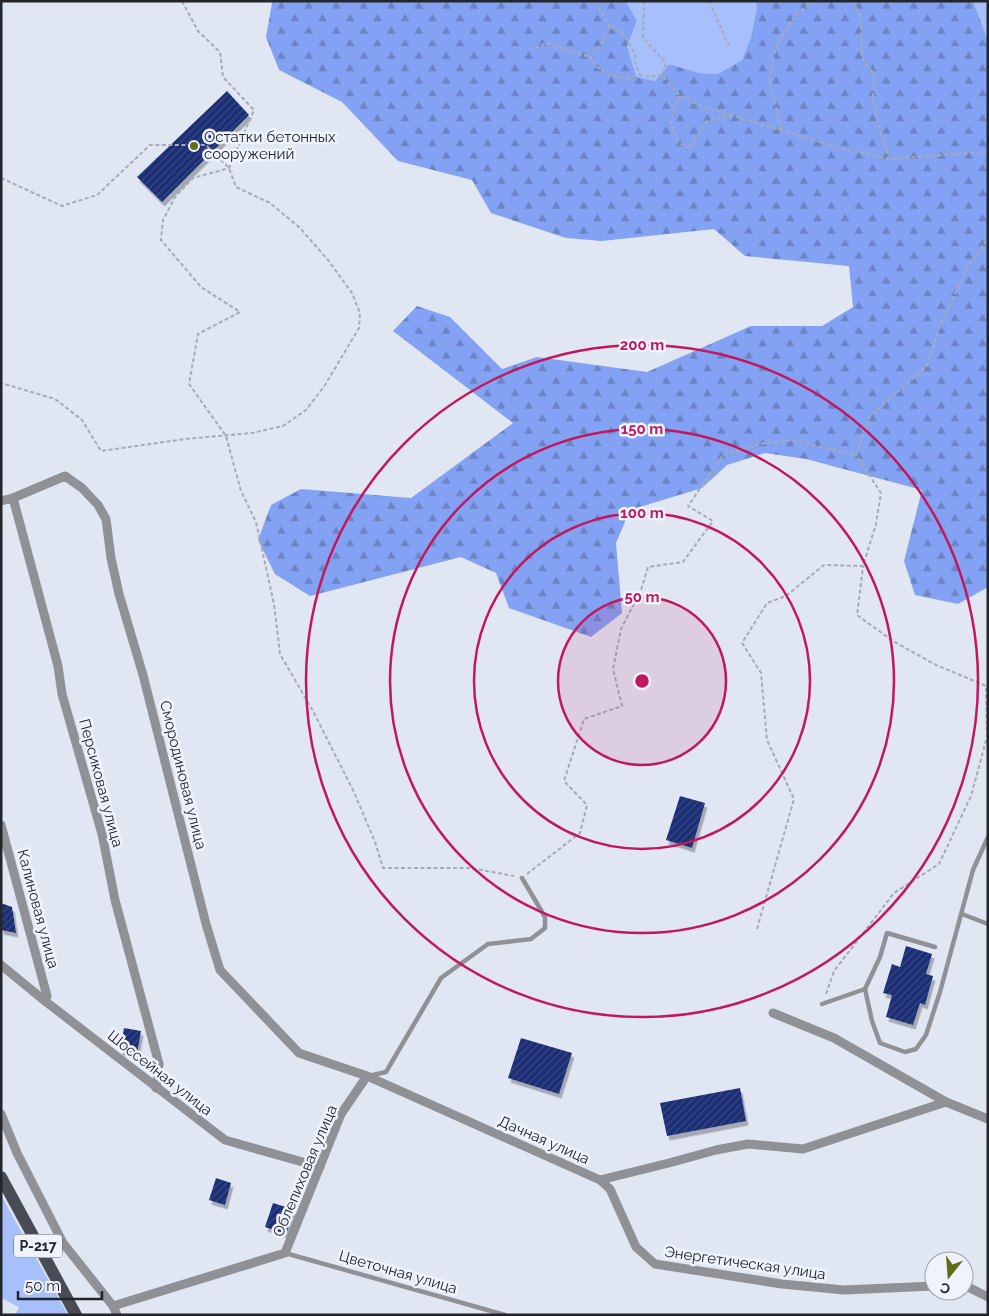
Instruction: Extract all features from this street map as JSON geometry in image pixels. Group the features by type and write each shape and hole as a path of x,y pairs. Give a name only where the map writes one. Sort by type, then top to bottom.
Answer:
{"main road":[{"name":"Р-217","path":"1,1177 76,1315"}],"street":[{"name":"Смородиновая улица","path":"13,498 65,476 82,488 98,505 106,519 111,558 119,594 143,675 206,924 220,970 299,1053 367,1076"},
{"path":"1,501 13,498"},
{"name":"Персиковая улица","path":"13,498 58,666 62,694 102,834 115,900 159,1064 156,1088"},
{"name":"Калиновая улица","path":"1,824 47,996 45,1001"},
{"name":"Шоссейная улица","path":"1,965 156,1088 226,1140 320,1167"},
{"path":"773,1014 834,1038 946,1102 988,1120"},
{"name":"Облепиховая улица","path":"115,1311 285,1253 341,1114 367,1076"},
{"name":"Дачная улица","path":"367,1076 600,1180 716,1150 748,1144 803,1149 946,1102"},
{"path":"1,1114 16,1153 63,1243 115,1311"},
{"name":"Энергетическая улица","path":"600,1180 610,1189 636,1247 655,1264 782,1284 844,1290 924,1286"},
{"path":"974,1290 988,1296"}],"lane":[{"path":"935,948 887,933 880,957 865,989 872,1021 880,1044 905,1052 916,1049 926,1035 940,992 973,870 988,837"},
{"path":"367,1076 386,1072 442,978 488,944 531,939 544,928 544,916 522,878"},
{"path":"962,914 988,924"},
{"path":"822,1004 865,989"},
{"name":"Цветочная улица","path":"285,1253 505,1315"}],"path":[{"path":"182,1 198,31 220,52 223,77 254,110 229,168"},
{"path":"595,1 610,27 621,31 627,40 635,54 636,67 640,75"},
{"path":"644,1 643,38 666,63 662,75"},
{"path":"708,1 729,46"},
{"path":"782,130 769,80 776,46 798,13 815,1"},
{"path":"853,1 861,19 862,57 874,75 873,99 876,120 889,159"},
{"path":"590,57 602,43 610,27"},
{"path":"535,48 547,43 590,57 596,66 605,73 628,78 640,75 649,77 662,75"},
{"path":"662,75 679,95 701,106 840,148 889,159 988,152"},
{"path":"679,95 670,122 679,144 690,148 707,121 734,116"},
{"path":"1,178 62,206 97,195 150,145 206,145 229,168 236,187 270,203 300,228 328,260 352,293 360,313 359,328 350,345 325,385 306,410 283,426 252,434 185,439 101,451 82,420 55,398 1,383"},
{"path":"229,168 193,178 175,198 163,220 161,240 201,287 240,312 198,334 189,384 226,436 240,491 256,522 274,604 280,654 314,713 354,792 375,842 383,868 471,868 522,878 580,833 587,805 564,781 584,719 622,706 613,669 621,629 640,590 648,567 683,562 714,521 688,506 723,455 759,444 791,440 856,455 881,493 876,524 863,566 856,615 893,642 934,664 986,686 987,737 971,796 939,864 894,893 834,971 822,1004"},
{"path":"856,455 870,416 927,366 940,326 967,268 988,239"},
{"path":"757,929 794,799 768,740 761,672 742,644 767,603 786,596 824,565 863,566"}],"shaded area":[{"path":"626,1 755,1 757,7 751,37 742,60 718,74 699,73 669,64 655,81 636,78 626,46 637,21"},
{"path":"973,1 988,1 988,41 986,38"},
{"path":"1,1194 68,1315 15,1315 19,1307 1,1298"}],"green space":[{"path":"271,1 626,1 637,21 627,46 636,77 655,81 669,64 699,73 718,74 742,60 751,37 757,7 755,1 973,1 988,41 988,587 958,604 915,595 904,561 922,490 806,459 765,453 727,465 702,488 630,510 616,543 622,613 591,637 509,608 496,573 461,557 310,596 275,574 258,540 271,505 301,489 411,498 513,423 393,331 417,306 450,317 502,369 537,357 647,372 751,326 822,326 853,307 849,266 745,256 714,229 602,241 566,238 491,213 472,180 398,161 342,102 279,70 266,37"}],"building":[{"name":"Остатки бетонных сооружений","path":"227,91 249,115 162,202 137,177"},
{"path":"680,796 705,803 692,848 666,840"},
{"path":"1,903 12,907 16,933 1,930"},
{"path":"906,946 932,954 926,974 933,976 925,1005 920,1003 913,1025 886,1017 892,995 883,993 892,964 900,967"},
{"path":"124,1028 141,1031 137,1054 120,1051"},
{"path":"521,1038 572,1053 559,1094 508,1078"},
{"path":"740,1088 746,1121 667,1136 660,1103"},
{"path":"216,1178 231,1183 225,1205 209,1200"},
{"path":"273,1203 295,1210 286,1234 265,1227"}],"place":[{"name":"Остатки бетонных сооружений","path":"194,146"}]}
